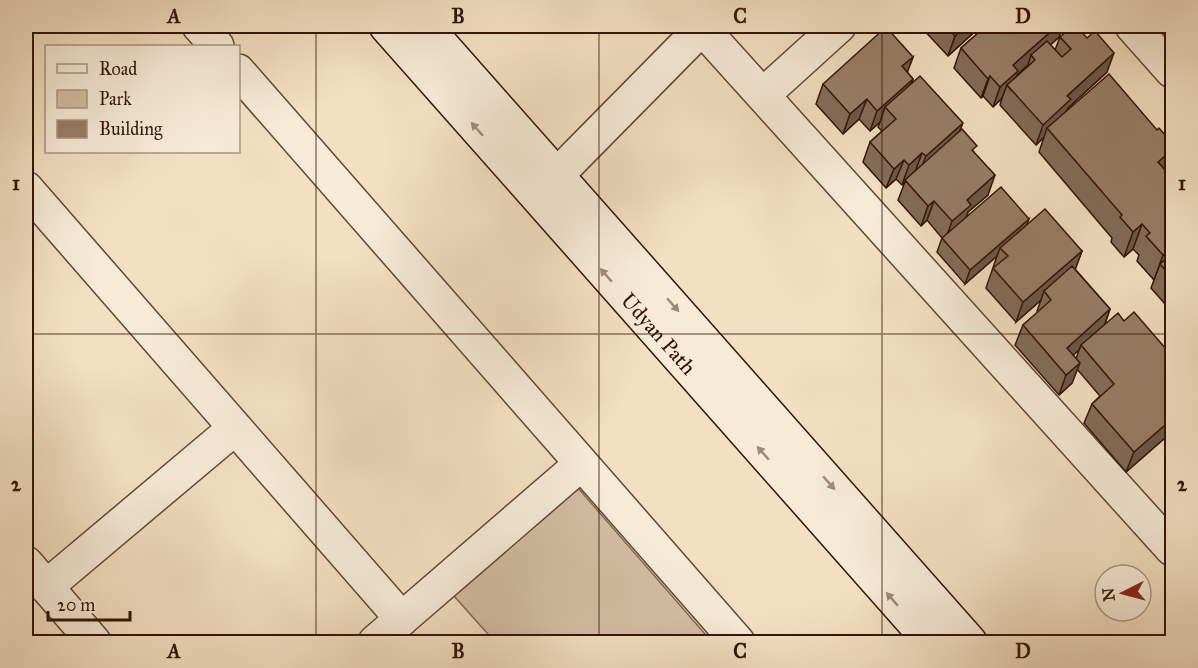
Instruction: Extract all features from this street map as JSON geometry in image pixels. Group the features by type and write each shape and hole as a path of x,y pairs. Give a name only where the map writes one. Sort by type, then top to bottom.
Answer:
{"street":[{"path":"199,26 216,45"},
{"name":"Udyan Path","path":"386,26 931,642"},
{"name":"Udyan Path","path":"425,26 970,642"},
{"path":"763,95 839,26"},
{"path":"1132,26 1173,71"},
{"path":"557,175 701,27 1173,549"},
{"path":"240,73 738,642"},
{"path":"26,188 402,619"},
{"path":"94,642 36,575 235,428"},
{"path":"375,642 581,464"}],"green space":[{"path":"578,488 712,642 495,642 454,596"}],"building":[{"path":"945,26 966,26 955,36"},
{"path":"986,26 1057,26 1013,65 1018,71 1000,87 990,76 988,79 961,48"},
{"path":"1076,26 1087,38 1095,31 1114,53 1067,96 1071,99 1043,125 1007,85 1035,60 1031,55 1047,41 1062,57 1071,49 1060,37"},
{"path":"886,27 913,57 902,66 913,79 877,111 867,99 850,114 823,84"},
{"path":"1109,74 1157,130 1159,128 1173,144 1173,149 1158,162 1173,179 1173,247 1163,255 1146,236 1150,233 1142,224 1133,232 1120,217 1122,215 1047,128"},
{"path":"920,76 963,123 926,156 922,153 909,165 904,160 894,169 870,142 896,119 885,107"},
{"path":"962,129 977,146 972,150 995,175 967,200 971,205 952,221 934,201 928,206 905,180"},
{"path":"1001,187 1029,219 970,270 942,238"},
{"path":"1045,209 1082,251 1023,302 993,268 1008,256 1000,248"},
{"path":"1173,253 1173,278 1160,264"},
{"path":"1072,266 1110,309 1067,348 1080,363 1066,375 1023,325 1051,300 1044,291"},
{"path":"1134,312 1173,357 1173,418 1134,452 1092,404 1114,384 1081,345 1118,313 1124,321"}]}
